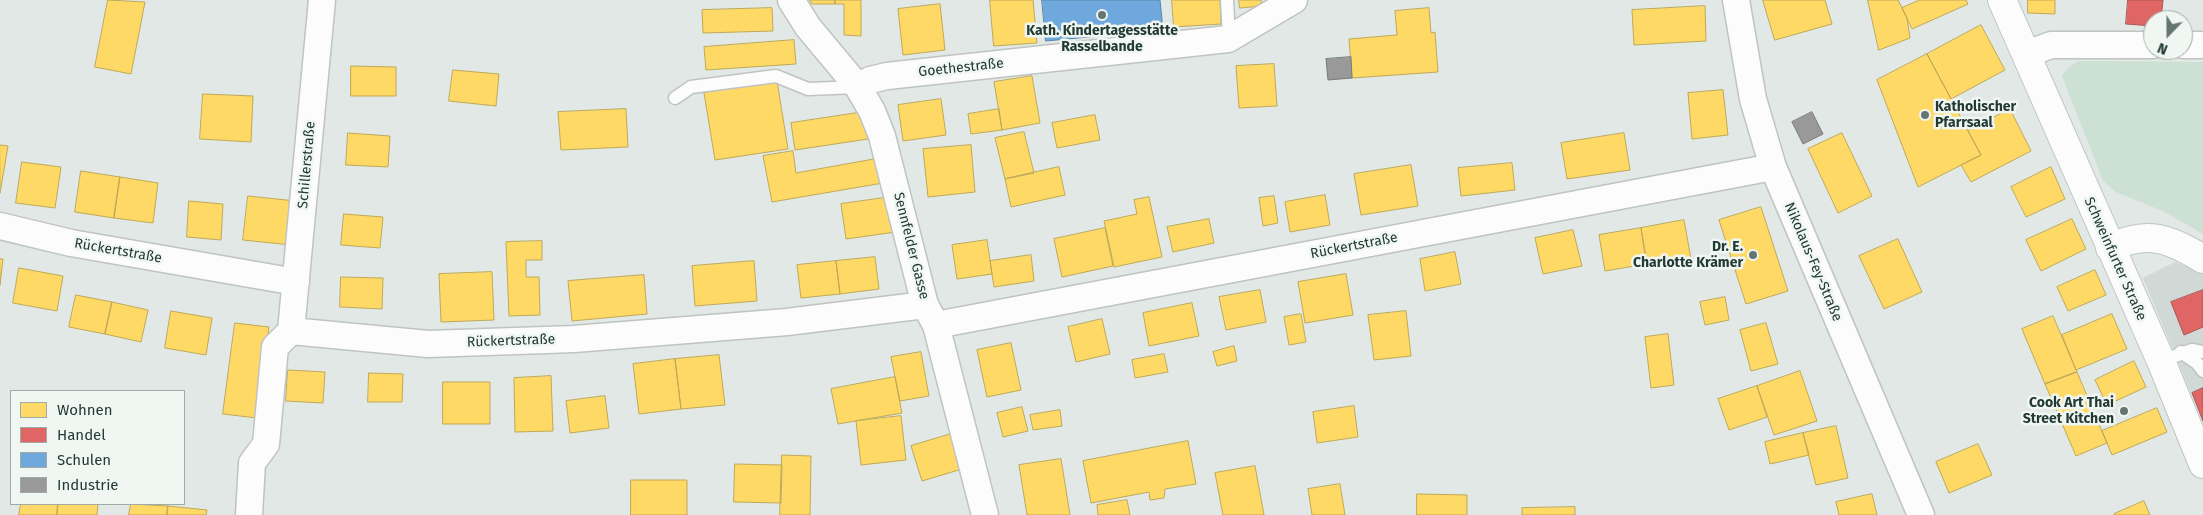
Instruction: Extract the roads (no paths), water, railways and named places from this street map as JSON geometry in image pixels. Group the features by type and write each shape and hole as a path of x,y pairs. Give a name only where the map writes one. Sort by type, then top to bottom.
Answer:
{"street":[{"name":"Schillerstraße","path":"291,331 322,0"},
{"name":"Sennfelder Gasse","path":"791,0 808,27 858,87 872,111 882,136 985,515"},
{"name":"Goethestraße","path":"858,87 870,80 886,76 1229,38 1294,0"},
{"name":"Nikolaus-Fey-Straße","path":"1736,0 1753,99 1773,167 1921,515"},
{"name":"Schweinfurter Straße","path":"2002,0 2110,248 2171,357 2203,464"},
{"path":"2027,54 2051,45 2143,45"},
{"name":"Rückertstraße","path":"291,331 428,344 574,339 787,322 930,315 1773,167"},
{"name":"Rückertstraße","path":"0,226 71,243 296,282"},
{"path":"2110,248 2125,241 2146,237 2160,238 2203,259"},
{"path":"249,515 252,463 266,444 275,346 291,331"}],"lane":[{"path":"1227,0 1229,38"},
{"path":"675,98 691,87 776,76 808,88 858,87"},
{"path":"2171,357 2192,350 2203,352"},
{"path":"2171,357 2197,363 2203,371"}],"place":[{"name":"Kath. Kindertagesstätte Rasselbande","path":"1102,15"},
{"name":"Katholischer Pfarrsaal","path":"1925,115"},
{"name":"Dr. E. Charlotte Krämer","path":"1753,255"},
{"name":"Cook Art Thai Street Kitchen","path":"2124,411"}]}
